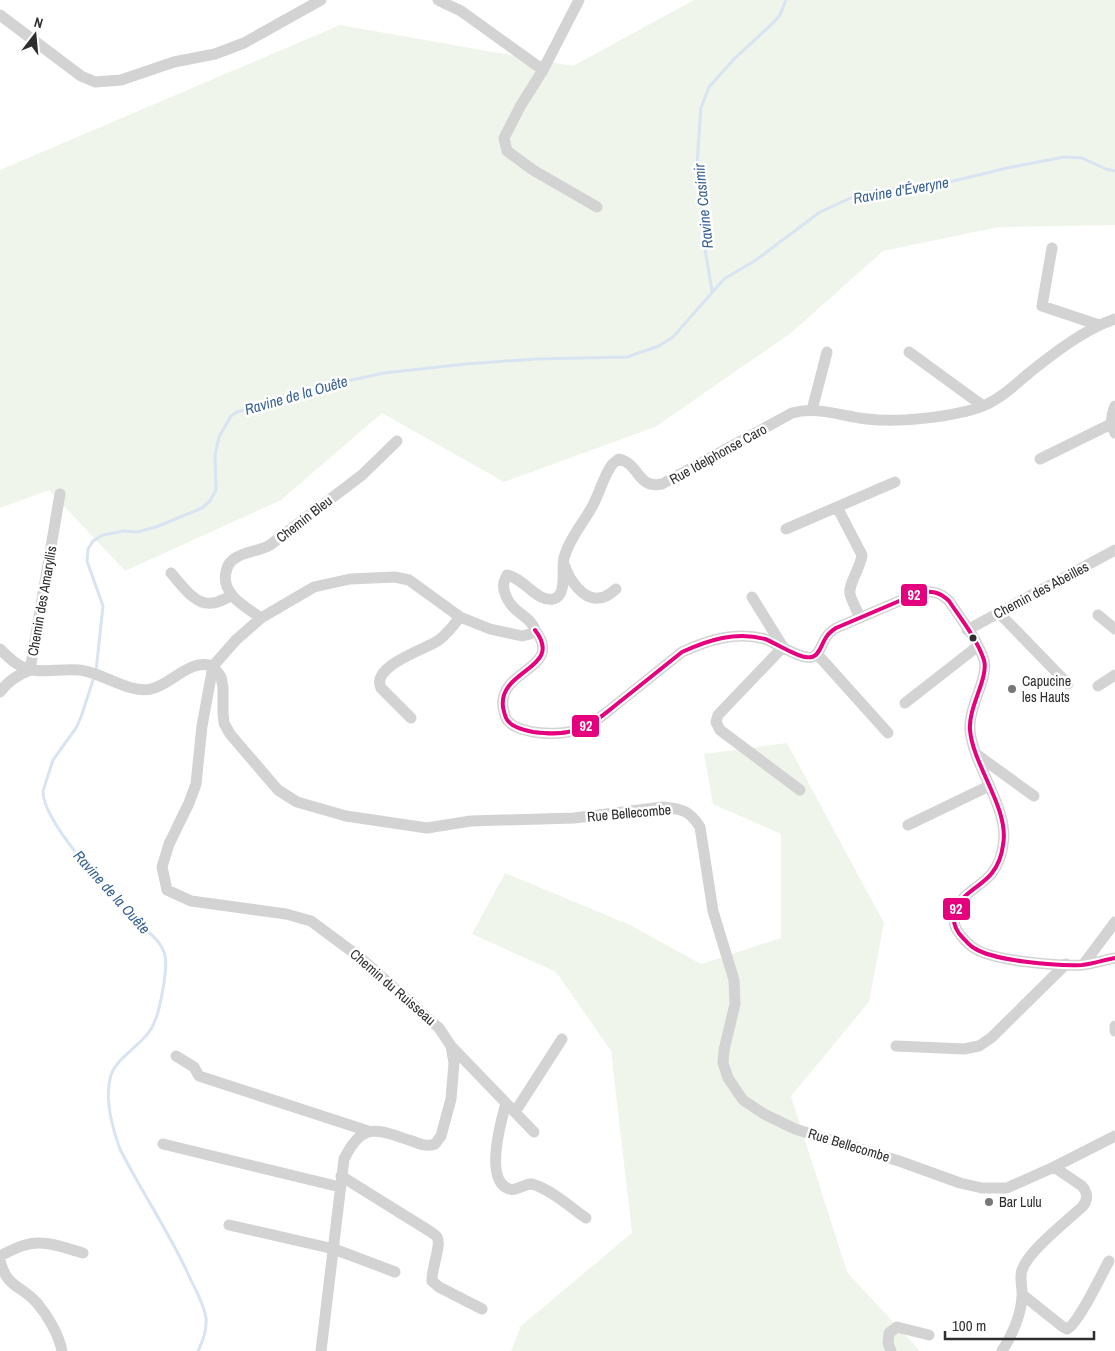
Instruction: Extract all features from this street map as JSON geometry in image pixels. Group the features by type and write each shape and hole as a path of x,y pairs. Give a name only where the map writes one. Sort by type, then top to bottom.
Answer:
{"street":[{"path":"0,15 81,76 95,82 121,80 174,62 215,54 244,43 320,0"},
{"path":"438,0 461,11 543,70"},
{"path":"579,0 543,70 521,105 504,138 507,151 533,170 597,207"},
{"path":"1052,248 1042,306 1099,325"},
{"name":"Rue Idelphonse Caro","path":"535,630 534,625 529,620 512,607 503,587 504,580 507,576 513,576 547,600 556,599 560,595 563,584 562,570 567,548 594,502 610,467 619,459 625,461 644,482 654,486 662,484 792,414 812,410 868,419 920,419 983,406 1004,394 1087,331 1115,319"},
{"path":"812,410 826,352"},
{"path":"909,352 983,406"},
{"path":"1040,459 1113,428 1111,414 1115,406"},
{"name":"Chemin Bleu","path":"231,596 227,589 225,574 232,560 238,556 270,545 362,475 398,441"},
{"path":"786,529 895,482"},
{"name":"Chemin des Amaryllis","path":"0,692 5,685 17,676 30,670 60,494"},
{"path":"836,507 862,555 861,564 849,593 860,618"},
{"name":"Chemin des Abeilles","path":"968,630 1115,550"},
{"path":"564,558 568,575 580,591 589,596 601,598 608,596 616,589"},
{"path":"171,572 202,603 213,604 231,596 262,618"},
{"path":"0,649 19,665 30,670 69,669 85,671 139,690 152,689 163,685 190,667 202,664 214,666 236,640 262,618 314,587 350,579 395,577 409,580 460,617 490,629 522,636 530,634 535,630 542,639 543,651 539,661 508,685 502,702 504,712 508,721 524,730 545,734 567,733 594,722 682,652 698,645 732,636 746,636 765,639 807,657 812,657 817,654 828,634 836,628 918,593 936,592 950,601 978,646 984,662 984,670 970,718 970,730 976,754 1002,818 1004,844 992,873 963,898 957,906 954,926 959,934 974,948 993,956 1014,960 1082,965 1115,958"},
{"path":"752,598 783,646"},
{"path":"999,613 1068,684"},
{"path":"1098,615 1115,629"},
{"path":"411,718 381,688 379,685 380,678 395,661 438,641 460,617"},
{"path":"783,646 718,715 716,722 720,730 800,790"},
{"path":"905,703 978,646"},
{"path":"817,654 888,733"},
{"name":"Chemin du Ruisseau","path":"176,1056 194,1067 199,1076 368,1131 382,1132 424,1146 430,1146 438,1140 451,1100 454,1063 451,1046 440,1028 362,959 311,921 286,914 191,901 167,890 162,868 169,844 196,784 202,726 214,666"},
{"name":"Rue Bellecombe","path":"214,666 221,678 224,723 230,734 278,790 297,802 346,816 427,828 471,821 574,818 663,807 677,808 693,816 700,827 713,911 734,980 734,1004 724,1050 723,1064 728,1078 743,1100 764,1114 795,1129 900,1161 960,1183 982,1188 1006,1188 1054,1167 1115,1136"},
{"path":"1098,686 1115,675"},
{"path":"976,754 1034,796"},
{"path":"908,825 989,786"},
{"path":"1082,965 1115,922"},
{"path":"896,1046 964,1049 979,1046 992,1038 1066,964"},
{"path":"1115,1026 1115,1031"},
{"path":"515,1112 562,1039"},
{"path":"451,1046 534,1132"},
{"path":"506,1103 498,1134 496,1167 498,1177 510,1189 517,1189 526,1184 544,1189 586,1218"},
{"path":"321,1351 344,1159 351,1143 362,1133 368,1131"},
{"path":"163,1144 340,1181 432,1232 438,1238 439,1246 431,1272 432,1281 439,1287 482,1309"},
{"path":"1002,1351 1015,1326 1022,1294 1021,1271 1027,1260 1036,1249 1083,1206 1087,1199 1082,1186 1054,1167"},
{"path":"230,1225 334,1249 395,1272"},
{"path":"0,1256 26,1245 39,1242 83,1253"},
{"path":"0,1261 7,1278 14,1286 37,1303 49,1321 62,1351"},
{"path":"1022,1294 1067,1329 1071,1327 1082,1310 1109,1261"},
{"path":"892,1351 888,1343 889,1332 897,1327 929,1335"}],"shaded area":[{"path":"694,0 1115,0 1115,225 999,227 883,251 791,333 655,427 504,482 382,413 281,500 125,571 49,490 0,508 0,170 340,25 573,66"},
{"path":"787,743 884,923 869,1002 791,1096 847,1272 920,1351 511,1351 521,1326 632,1233 611,1051 556,972 472,934 505,873 630,925 701,964 781,938 781,834 713,804 704,754"}],"waterway":[{"name":"Ravine Casimir","path":"712,291 705,249 697,164 701,108 709,87 734,59 780,15 786,0"},
{"name":"Ravine de la Ouête","path":"96,671 103,606 87,561 88,549 93,541 103,535 124,531 137,532 156,527 202,508 210,501 216,490 215,455 219,437 231,416 237,412 306,390 384,373 536,359 627,357 659,346 673,337 724,279 756,260 820,212 855,196 868,192 945,183 1064,157 1082,158 1115,171"},
{"name":"Ravine de la Ouête","path":"94,677 81,717 76,728 53,760 43,791 46,804 54,821 80,858 134,919 157,940 165,956 166,962 161,1000 152,1028 113,1070 108,1093 112,1122 120,1149 174,1245 204,1308 206,1327 198,1351"}],"transit line":[{"name":"92","path":"535,630 542,643 542,653 537,661 510,684 504,694 503,707 505,715 507,720 516,727 533,732 563,733 581,728 598,719 682,652 702,644 733,636 754,637 765,639 802,656 812,657 819,651 828,635 836,628 918,593 931,592 939,594 949,601 977,644 984,660 984,675 972,712 970,730 977,758 996,802 1004,831 1002,848 996,867 988,878 960,902 954,916 956,927 960,935 974,948 983,953 1010,959 1057,965 1082,965 1115,958"}],"place":[{"name":"Capucine les Hauts","path":"1012,689"},
{"name":"Bar Lulu","path":"989,1202"}],"water label":[{"name":"Ravine d'Éveryne","path":"901,190"}]}
